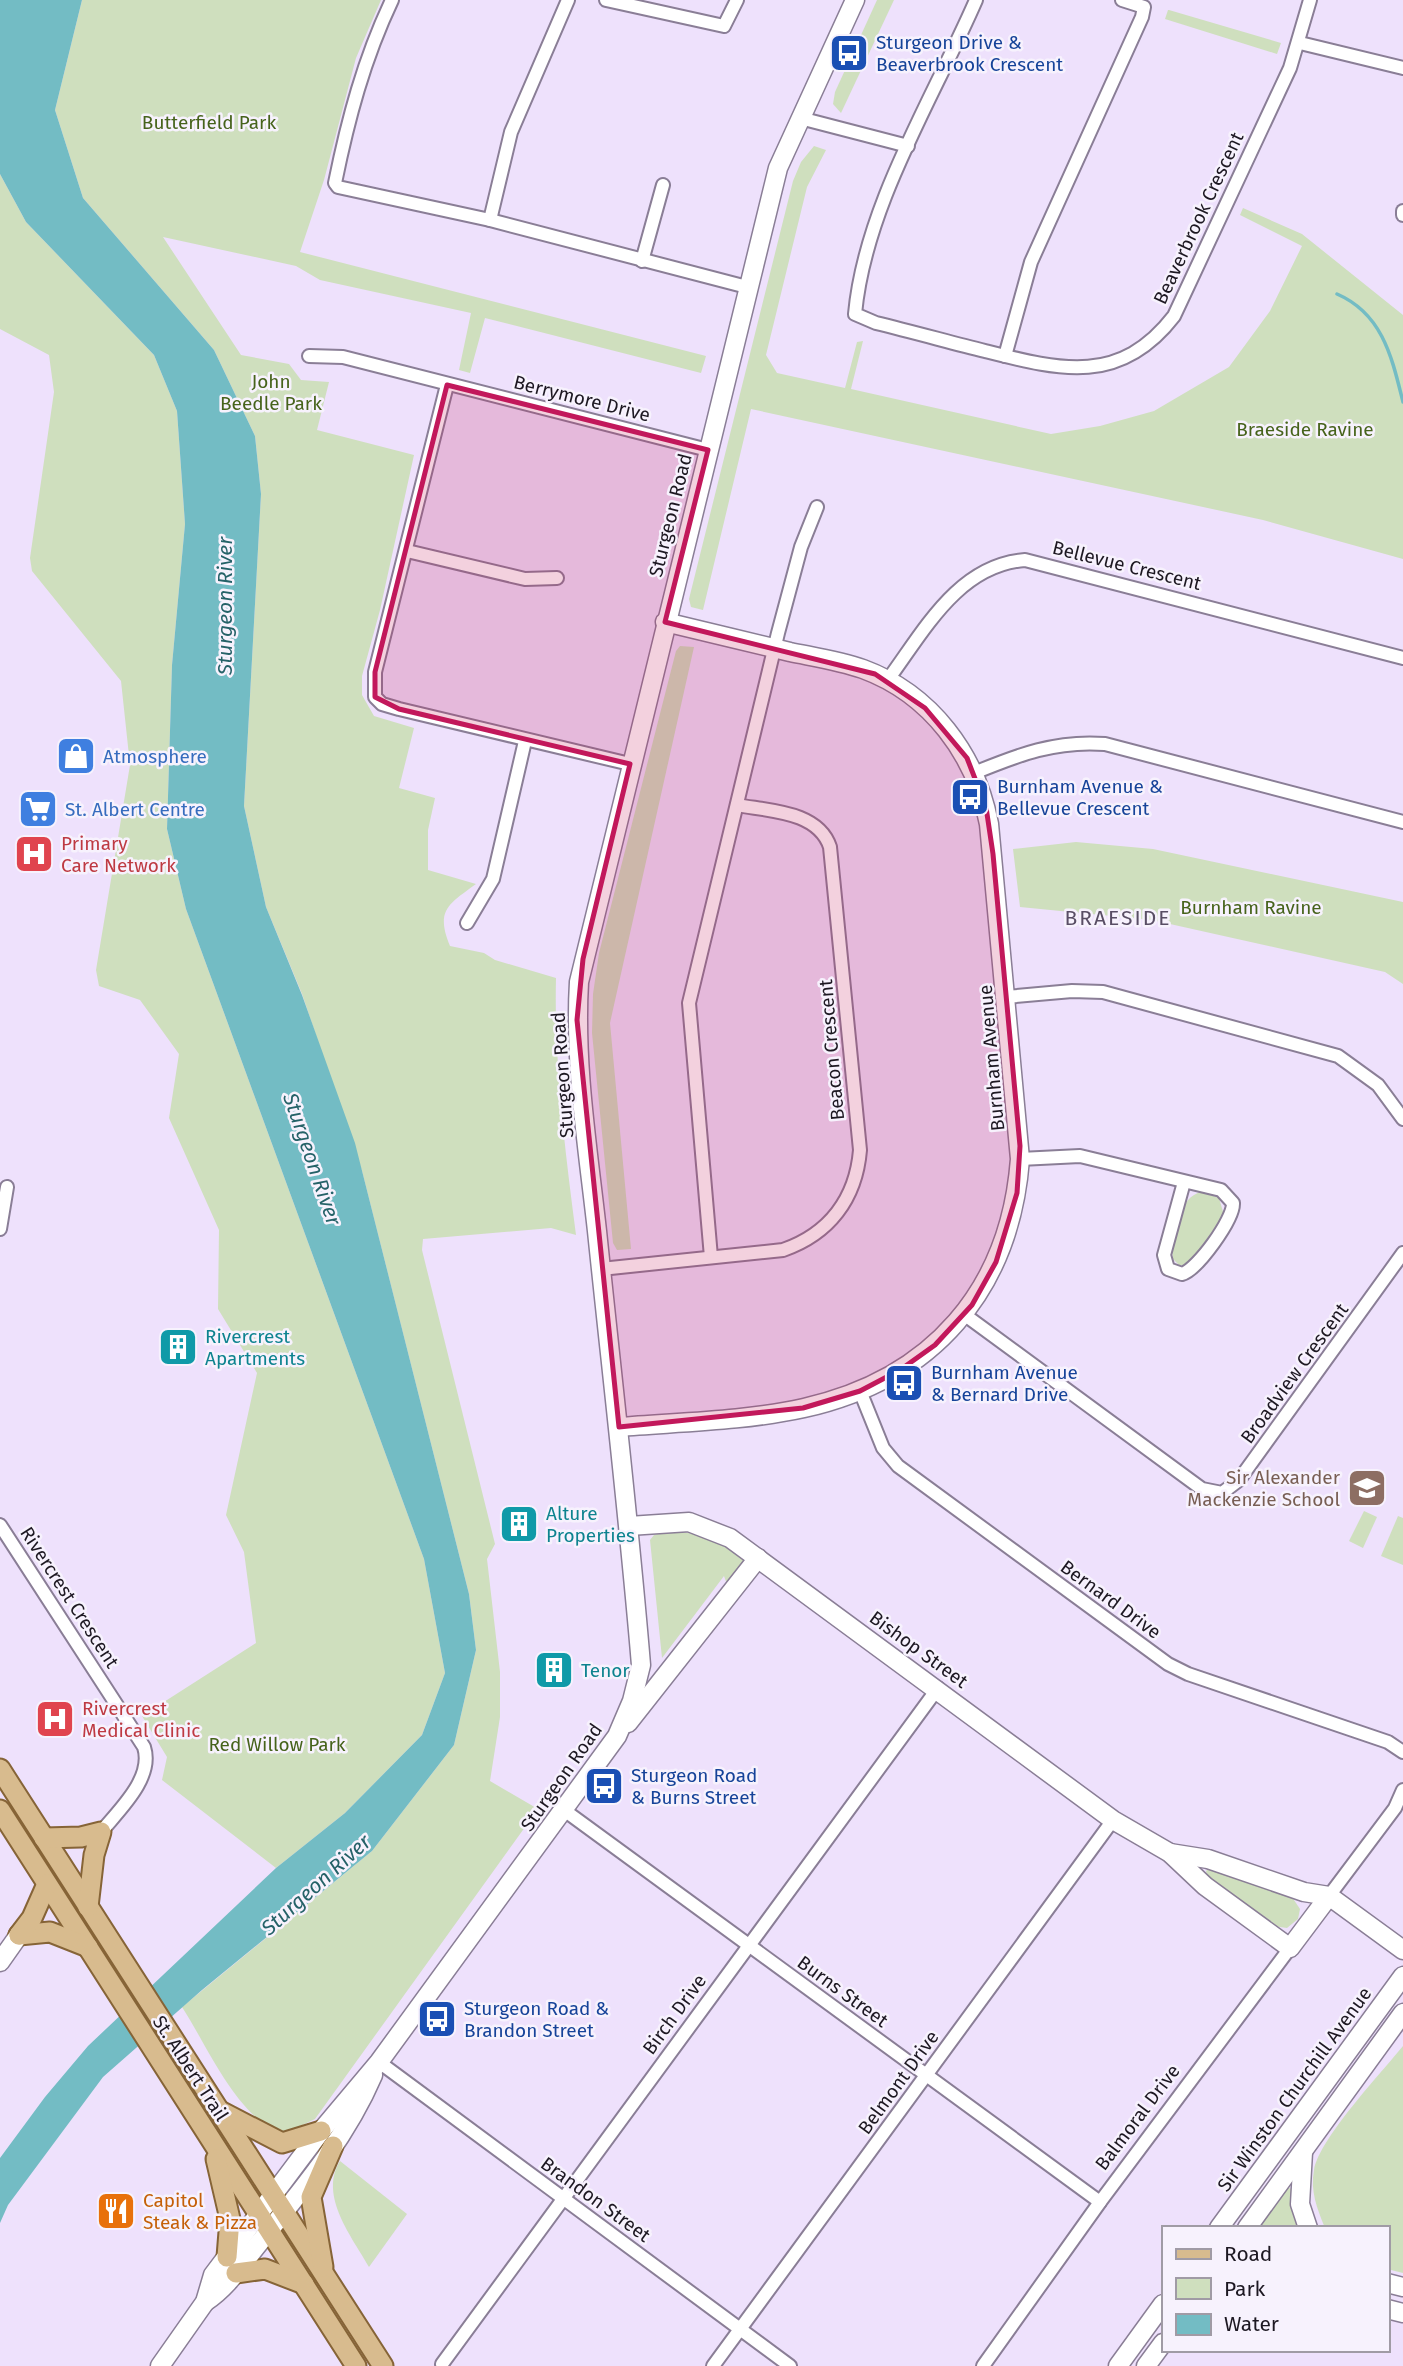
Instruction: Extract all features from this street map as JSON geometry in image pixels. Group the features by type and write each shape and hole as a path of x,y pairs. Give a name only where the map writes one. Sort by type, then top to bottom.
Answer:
{"main road":[{"name":"Sturgeon Road","path":"265,2221 273,2194 360,2106 379,2062 617,1736 632,1701 641,1665 576,1020 583,959 778,168 855,0"},
{"name":"Burnham Avenue","path":"619,1427 778,1413 860,1391 918,1358 965,1315 996,1262 1017,1193 1020,1159 989,824 974,773 958,744 937,719 887,681 862,669 665,622"},
{"name":"Bishop Street","path":"629,1526 666,1521 701,1525 730,1538 938,1688 1113,1820 1170,1853 1205,1886 1290,1948"},
{"path":"617,1736 660,1686 758,1558"},
{"name":"St. Albert Trail","path":"0,1769 383,2366"},
{"name":"St. Albert Trail","path":"0,1810 356,2366"},
{"path":"44,1838 81,1837 101,1832"},
{"path":"88,1907 94,1855 101,1832"},
{"name":"Bishop Street","path":"1170,1853 1208,1859 1304,1892 1329,1896 1403,1950"},
{"path":"0,1962 32,1918 47,1884"},
{"name":"Balmoral Drive","path":"1290,1948 1329,1896"},
{"path":"19,1935 50,1932 88,1947"},
{"name":"Sir Winston Churchill Avenue","path":"1220,2226 1403,1976"},
{"path":"1248,2226 1403,2013"},
{"path":"219,2111 282,2143 327,2138 311,2197 325,2275"},
{"path":"160,2366 205,2302 226,2288 232,2265 230,2219 210,2138"},
{"name":"Sturgeon Road","path":"265,2221 284,2212 327,2138"},
{"path":"1304,2149 1300,2204 1307,2226"},
{"path":"232,2265 265,2221"},
{"path":"232,2265 265,2269 304,2284"},
{"path":"1118,2366 1162,2305"},
{"path":"1146,2366 1162,2344"}],"street":[{"path":"392,0 363,68 335,183 338,187 491,220 747,287"},
{"path":"491,220 512,132 568,0"},
{"path":"606,0 724,26 737,0"},
{"name":"Beaverbrook Crescent","path":"976,0 908,146 875,231 858,288 855,314 876,323 1050,367 1092,368 1132,354 1165,327 1182,303 1300,43 1310,0"},
{"path":"1005,356 1031,262 1142,17 1144,7 1122,0"},
{"path":"1300,43 1403,68"},
{"path":"800,118 908,146"},
{"path":"642,261 663,185"},
{"name":"Berrymore Drive","path":"309,356 342,358 708,450"},
{"path":"447,385 375,672 374,697 399,709 630,764"},
{"path":"710,1257 689,1003 801,547 817,507"},
{"path":"407,551 524,579 557,578"},
{"name":"Bellevue Crescent","path":"887,681 965,582 992,566 1025,560 1403,658"},
{"path":"467,923 493,879 525,741"},
{"path":"974,773 1037,748 1071,743 1105,744 1403,822"},
{"name":"Beacon Crescent","path":"601,1269 783,1250 817,1234 835,1217 849,1196 857,1174 859,1150 828,840 818,827 804,820 737,805"},
{"path":"1006,997 1072,991 1103,992 1322,1050 1366,1074 1389,1098 1403,1119"},
{"path":"1020,1159 1080,1156 1221,1190 1230,1198 1233,1208 1230,1219 1194,1267 1182,1274 1168,1269 1164,1255 1184,1182"},
{"path":"1,1221 7,1187"},
{"name":"Broadview Crescent","path":"965,1315 1202,1489 1222,1493 1239,1480 1403,1253"},
{"name":"Bernard Drive","path":"860,1391 883,1448 898,1466 1168,1664 1188,1674 1388,1742 1403,1752"},
{"name":"Rivercrest Crescent","path":"0,1525 144,1747 148,1759 144,1772 101,1832"},
{"name":"Birch Drive","path":"442,2364 938,1688"},
{"path":"1329,1896 1395,1808 1403,1790"},
{"name":"Burns Street","path":"564,1810 1100,2202"},
{"name":"Belmont Drive","path":"713,2366 1113,1820"},
{"name":"Balmoral Drive","path":"983,2366 1100,2202 1290,1948"},
{"name":"Brandon Street","path":"379,2062 790,2366"}],"highlighted area":[{"path":"447,385 708,450 665,622 875,674 925,708 967,758 986,807 993,854 1020,1146 1017,1193 996,1262 972,1305 935,1345 900,1370 860,1391 803,1408 619,1427 577,1020 583,959 630,764 399,709 375,697 375,672"}],"green space":[{"path":"82,0 381,0 356,58 324,180 300,252 706,356 701,373 485,318 470,373 459,370 471,313 320,280 296,266 163,237 241,355 289,364 301,380 329,382 317,430 414,455 380,610 362,676 362,695 374,716 414,728 399,788 435,798 428,830 428,870 476,884 447,909 444,924 450,946 484,953 495,960 556,978 564,1139 576,1235 551,1228 423,1239 422,1250 495,1544 487,1559 500,1672 500,1717 490,1781 538,1809 315,2119 284,2134 267,2126 238,2098 182,2007 372,1851 454,1745 476,1650 469,1594 362,1171 302,994 266,907 244,806 261,494 255,436 214,350 83,198 55,110"},
{"path":"877,0 894,0 841,113 833,104 835,92"},
{"path":"1168,10 1281,43 1277,54 1165,19"},
{"name":"Braeside Ravine","path":"814,146 826,150 807,187 766,355 777,373 845,388 857,342 863,341 851,389 1051,434 1100,426 1154,411 1229,367 1270,311 1302,246 1240,215 1243,208 1302,234 1403,315 1403,559 1263,520 751,409 703,610 691,607 689,599 793,181 801,162"},
{"name":"Red Willow Park","path":"0,174 26,222 154,355 177,411 185,524 172,665 167,829 186,909 424,1559 445,1673 422,1735 345,1813 276,1868 162,1780 167,1757 142,1716 256,1643 244,1552 226,1515 257,1373 218,1309 219,1230 169,1118 179,1054 140,1000 99,986 96,970 130,765 121,681 32,571 30,558 54,392 49,355 0,329"},
{"path":"680,646 694,647 610,1023 631,1249 617,1250 613,1243 592,1033 593,994 599,953 676,651"},
{"name":"Burnham Ravine","path":"1076,842 1153,849 1403,902 1403,984 1385,972 1152,920 1020,907 1013,849"},
{"path":"1202,1192 1219,1198 1224,1215 1192,1260 1186,1265 1179,1265 1173,1259 1172,1252 1180,1216 1188,1200"},
{"path":"1364,1511 1377,1517 1363,1548 1349,1541"},
{"path":"1398,1516 1403,1518 1403,1565 1381,1556"},
{"path":"668,1531 691,1533 710,1539 747,1561 728,1587 724,1576 662,1658 650,1540 654,1535"},
{"path":"1210,1868 1292,1897 1300,1909 1298,1919 1287,1928 1273,1926 1207,1877 1206,1871"},
{"path":"1403,2046 1403,2273 1389,2270 1389,2226 1324,2226 1317,2206 1313,2185 1318,2157 1352,2106"},
{"path":"340,2161 407,2214 369,2267 347,2230 335,2202 334,2174"},
{"path":"1286,2186 1293,2190 1301,2226 1256,2226"}],"water":[{"name":"Sturgeon River","path":"0,0 82,0 55,110 83,198 214,350 255,436 261,494 244,806 266,907 302,995 355,1143 469,1594 476,1650 454,1745 372,1851 202,1990 103,2077 8,2205 0,2223 0,2158 45,2097 88,2046 276,1868 345,1813 422,1735 445,1673 424,1559 186,909 167,829 172,665 185,524 177,411 154,355 26,222 0,174"}],"waterway":[{"path":"1337,294 1353,303 1375,325 1395,369 1403,402"}],"place":[{"name":"Sturgeon Drive & Beaverbrook Crescent","path":"849,53"},
{"name":"Atmosphere","path":"76,756"},
{"name":"Burnham Avenue & Bellevue Crescent","path":"970,797"},
{"name":"St. Albert Centre","path":"38,809"},
{"name":"Primary Care Network","path":"34,854"},
{"name":"Rivercrest Apartments","path":"178,1347"},
{"name":"Burnham Avenue & Bernard Drive","path":"904,1383"},
{"name":"Sir Alexander Mackenzie School","path":"1367,1488"},
{"name":"Alture Properties","path":"519,1524"},
{"name":"Tenor","path":"554,1670"},
{"name":"Rivercrest Medical Clinic","path":"55,1719"},
{"name":"Sturgeon Road & Burns Street","path":"604,1786"},
{"name":"Sturgeon Road & Brandon Street","path":"437,2019"},
{"name":"Capitol Steak & Pizza","path":"116,2211"}],"district":[{"name":"BRAESIDE","path":"1118,918"}],"park label":[{"name":"Butterfield Park","path":"209,122"},
{"name":"John Beedle Park","path":"271,392"}]}
